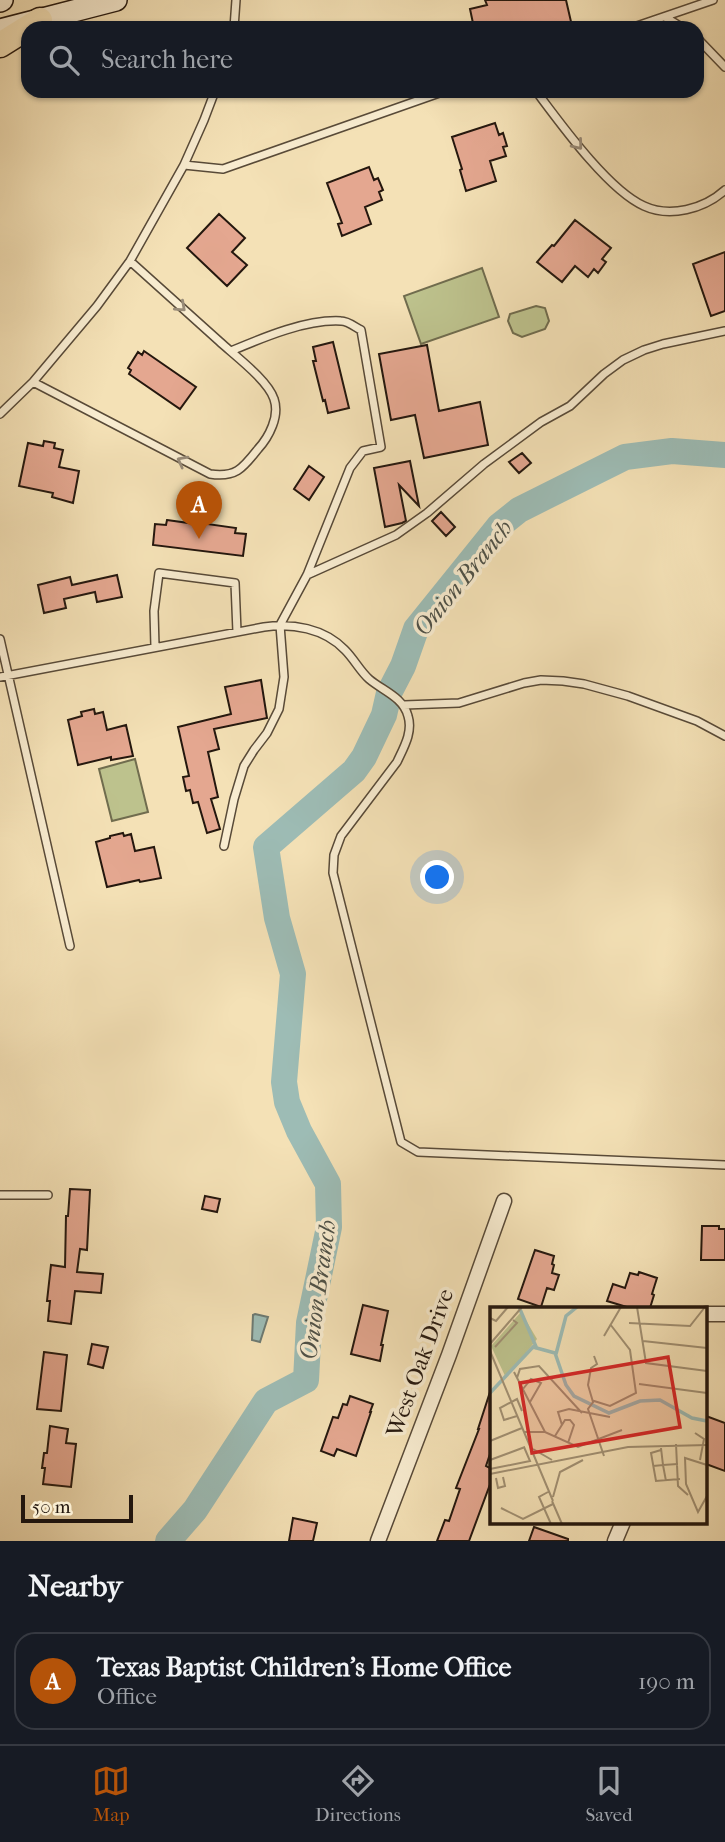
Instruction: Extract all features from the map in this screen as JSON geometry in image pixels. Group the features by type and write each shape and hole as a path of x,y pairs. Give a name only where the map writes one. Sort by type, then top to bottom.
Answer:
{"highway":[{"path":"0,45 21,32"}],"main road":[{"path":"36,21 116,0"},
{"path":"0,30 21,25"}],"street":[{"name":"West Oak Drive","path":"378,1541 504,1201"},
{"path":"615,1541 622,1524"}],"lane":[{"path":"234,21 236,0"},
{"path":"653,21 713,0"},
{"path":"665,17 672,21"},
{"path":"704,45 725,66"},
{"path":"0,414 33,382 97,306 130,261 184,165 212,98"},
{"path":"184,165 223,169 425,98"},
{"path":"542,98 614,186 644,206 669,212 691,209 725,190"},
{"path":"33,382 210,474 227,476 236,472 262,444 276,412 275,401 264,383 130,261"},
{"path":"224,846 244,766 267,733 279,709 284,677 279,625 307,575 350,468 363,451 381,447 361,330 344,321 318,323 268,335 230,351"},
{"path":"307,575 396,535 427,513 484,464 541,422 570,406 623,360 663,344 725,331"},
{"path":"155,647 154,611 159,573 235,583 237,632"},
{"path":"4,675 279,625 301,627 328,637 346,651 370,680 404,705 409,717 409,735 404,748 397,762 341,836 334,855 332,873 401,1142 418,1152 725,1165"},
{"path":"0,639 4,675 70,946"},
{"path":"404,705 449,704 541,680 563,681 584,684 640,700 698,721 725,736"},
{"path":"0,1195 48,1195"}],"green space":[{"path":"482,268 499,317 421,344 404,296"},
{"path":"536,306 545,308 549,321 545,329 522,337 513,333 508,321 510,314"},
{"path":"135,759 148,812 112,821 99,769"}],"water":[{"path":"255,1314 268,1317 260,1342 252,1340"}],"building":[{"path":"485,0 566,0 571,21 473,21 470,9 487,5"},
{"path":"495,123 499,135 503,133 507,146 503,147 506,156 490,161 496,181 466,191 452,137"},
{"path":"369,167 374,180 378,178 383,190 379,192 382,200 365,207 371,224 342,236 338,224 342,223 327,183"},
{"path":"219,214 245,238 232,252 247,265 227,286 187,248"},
{"path":"575,220 611,248 602,259 606,262 598,273 594,269 588,277 575,266 562,282 537,262"},
{"path":"725,252 725,311 711,316 693,264"},
{"path":"333,342 349,408 328,413 313,361 316,361 313,347"},
{"path":"427,345 439,411 480,402 488,445 424,458 415,415 391,420 379,354"},
{"path":"144,351 196,387 180,409 129,374 131,370 128,368 138,352 142,355"},
{"path":"44,441 55,443 54,448 63,450 59,467 79,471 73,503 52,497 53,493 19,486 28,443 43,446"},
{"path":"522,453 531,463 519,473 509,462"},
{"path":"410,461 419,506 399,485 406,521 385,527 374,468"},
{"path":"309,466 324,477 309,500 294,489"},
{"path":"441,512 455,527 446,536 432,521"},
{"path":"167,520 196,524 196,520 207,521 207,524 236,528 235,533 246,534 243,556 153,545 155,524 166,525"},
{"path":"117,575 122,597 97,602 95,592 64,599 66,608 44,613 38,585 70,577 72,585"},
{"path":"261,680 267,718 214,729 219,749 208,752 218,797 211,799 220,829 207,833 198,802 193,803 190,790 186,791 183,777 189,776 178,727 231,714 225,687"},
{"path":"94,709 95,714 103,712 107,730 126,725 133,756 111,760 111,757 78,765 68,720 82,716 81,712"},
{"path":"123,833 124,836 131,834 135,851 154,847 161,878 107,887 96,842"},
{"path":"70,1189 90,1190 87,1250 80,1249 77,1272 103,1274 101,1293 75,1291 71,1324 48,1321 50,1301 47,1301 51,1265 65,1267 66,1216"},
{"path":"205,1196 220,1199 217,1212 202,1209"},
{"path":"702,1226 719,1226 719,1229 725,1229 725,1260 701,1260"},
{"path":"535,1250 554,1256 552,1273 559,1275 554,1290 547,1288 541,1307 518,1299"},
{"path":"639,1272 657,1278 650,1307 627,1307 607,1301 613,1284 625,1288 630,1273 638,1275"},
{"path":"363,1305 388,1311 380,1361 351,1354"},
{"path":"92,1344 108,1347 103,1368 88,1364"},
{"path":"44,1352 67,1355 61,1411 37,1409"},
{"path":"490,1392 490,1454 486,1466 490,1468 490,1484 469,1541 437,1541 445,1520 449,1521 460,1489 456,1488"},
{"path":"350,1396 373,1404 356,1456 337,1449 334,1456 321,1451 333,1417 338,1418 343,1404 347,1405"},
{"path":"708,1417 725,1423 725,1471 708,1465"},
{"path":"50,1426 68,1429 66,1443 76,1444 71,1487 43,1484 45,1468 42,1468 44,1453 47,1453"},
{"path":"293,1518 317,1523 313,1541 289,1541"},
{"path":"534,1527 568,1539 568,1541 529,1541"}],"waterway":[{"name":"Onion Branch","path":"168,1541 195,1510 266,1401 306,1380 309,1323 329,1227 328,1184 299,1131 287,1102 284,1082 293,974 277,918 266,847 354,771 364,757 384,715 389,693 403,666 416,629 499,526 519,510 625,457 672,451 725,455"}],"place":[{"name":"Texas Baptist Children's Home Office","path":"199,539"}]}
